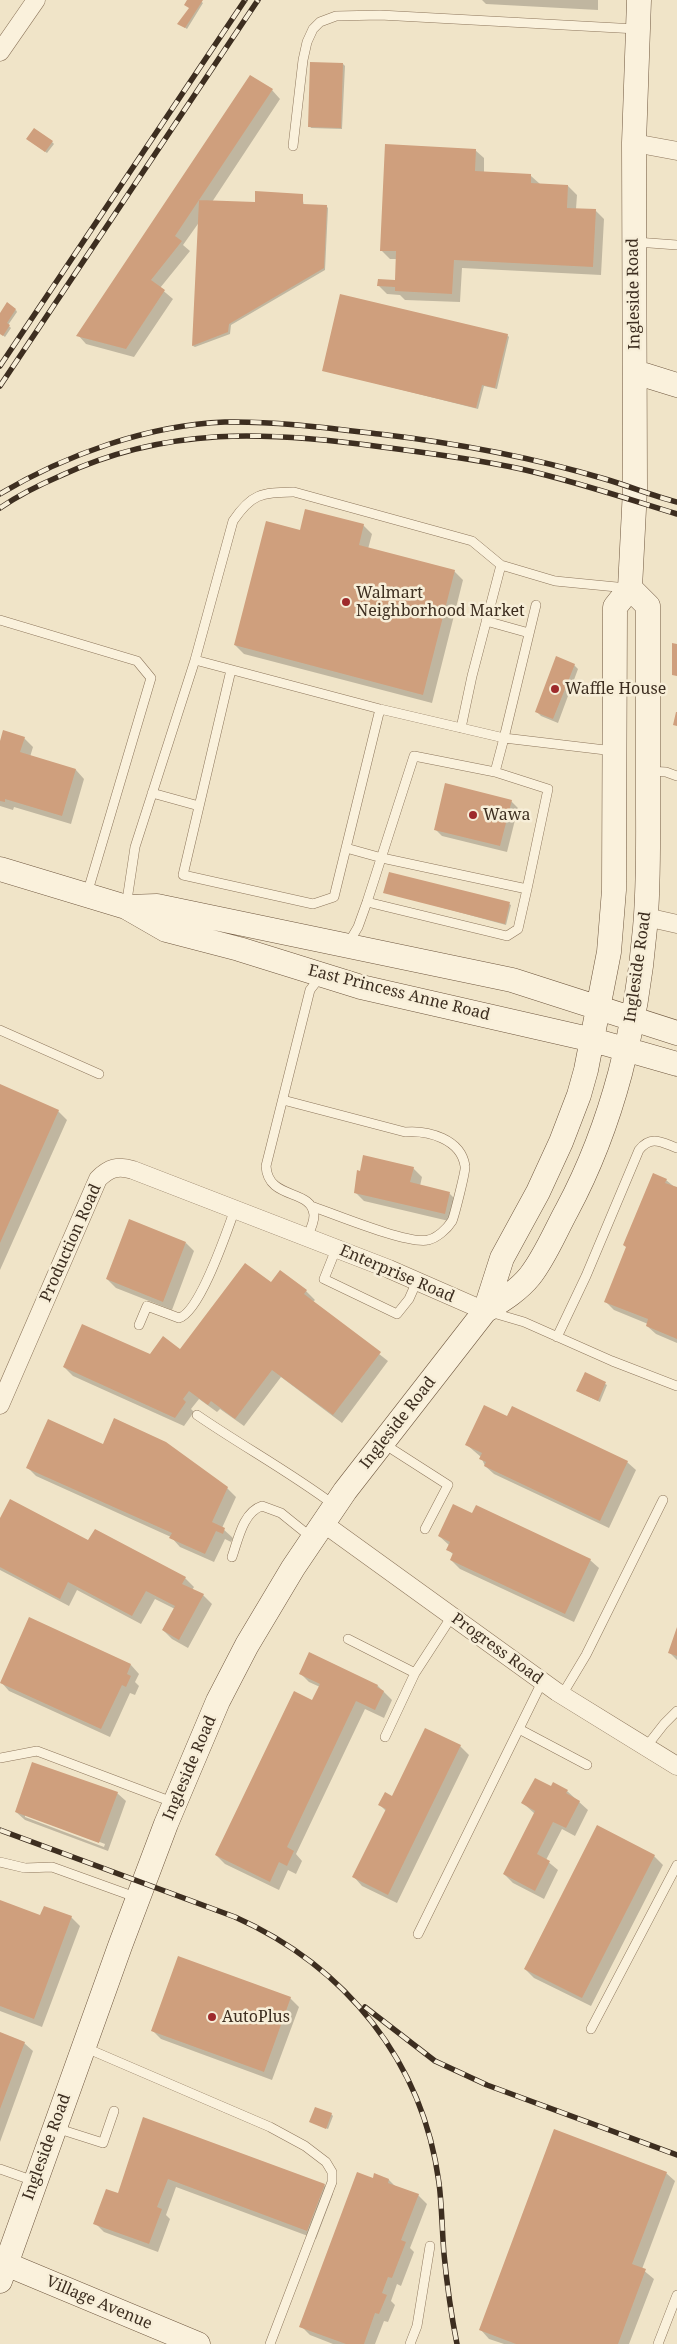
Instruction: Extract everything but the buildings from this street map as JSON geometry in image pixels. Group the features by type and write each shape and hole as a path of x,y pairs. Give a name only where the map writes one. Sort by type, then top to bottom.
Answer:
{"street":[{"path":"0,52 36,0"},
{"name":"Ingleside Road","path":"485,1311 502,1258 538,1192 561,1142 584,1078 609,952 614,890 615,607 630,588 635,489 633,242 639,0"},
{"path":"634,143 677,151"},
{"path":"635,372 677,385"},
{"name":"Ingleside Road","path":"2,2269 138,1898 175,1803 218,1701 243,1653 323,1522 381,1442 485,1311 507,1297 530,1276 575,1194 592,1154 618,1080 626,1048 646,916 648,606 630,588"},
{"name":"East Princess Anne Road","path":"0,869 126,907 166,930 239,949 361,987 626,1048 677,1064"},
{"name":"East Princess Anne Road","path":"126,907 157,906 512,980 677,1033"},
{"path":"646,916 677,924"},
{"name":"Production Road","path":"0,1405 98,1179 105,1172 123,1167 133,1170 308,1237"},
{"name":"Enterprise Road","path":"308,1237 485,1311"},
{"name":"Progress Road","path":"323,1522 542,1682 677,1766"},
{"name":"Village Avenue","path":"2,2269 198,2344"}],"lane":[{"path":"293,146 303,60 307,42 320,22 336,16 380,15 637,29"},
{"path":"633,242 677,245"},
{"path":"126,907 135,847 195,660 233,521 246,502 269,493 294,492 472,541 501,565 555,581 630,588"},
{"path":"461,728 472,676 501,565"},
{"path":"495,772 536,605"},
{"path":"0,620 137,661 150,678 86,895"},
{"path":"486,621 529,633"},
{"path":"195,660 380,709 504,738 614,751"},
{"path":"231,670 183,875 313,904 334,897 380,709"},
{"path":"347,945 358,927 367,902 414,756 495,772 548,789 518,929 507,936 367,902"},
{"path":"648,771 666,772 677,776"},
{"path":"152,794 199,806"},
{"path":"346,848 382,858 527,889"},
{"path":"308,1237 314,1214 311,1206 306,1200 271,1184 266,1176 266,1166 310,990 322,975"},
{"path":"0,1030 99,1074"},
{"path":"282,1100 405,1132 418,1131 450,1141 459,1152 466,1167 452,1221 442,1233 428,1240 410,1240 311,1206"},
{"path":"557,1337 586,1276 639,1150 645,1142 655,1139 677,1148"},
{"path":"139,1326 147,1306 179,1318 184,1316 195,1303 221,1249 235,1209"},
{"path":"336,1248 324,1278 397,1314 409,1299 417,1281"},
{"path":"485,1311 524,1322 612,1361 677,1386"},
{"path":"196,1415 232,1439 294,1475 323,1522"},
{"path":"381,1442 448,1485 425,1529"},
{"path":"562,1695 590,1647 663,1500"},
{"path":"232,1557 244,1524 254,1508 262,1506 281,1513 323,1522"},
{"path":"385,1737 415,1673 452,1616"},
{"path":"348,1639 415,1673"},
{"path":"418,1934 542,1682"},
{"path":"646,1747 677,1711"},
{"path":"519,1729 587,1765"},
{"path":"0,1758 37,1751 175,1803"},
{"path":"0,1862 25,1868 52,1866 138,1898"},
{"path":"591,2029 677,1865"},
{"path":"83,2047 270,2126 305,2146 326,2162 332,2172 332,2182 270,2344"},
{"path":"54,2127 102,2143 114,2111"},
{"path":"0,2169 35,2181"},
{"path":"410,2344 417,2326 430,2246"},
{"path":"658,2344 677,2295"}],"railway":[{"path":"0,366 245,0"},
{"path":"0,386 258,0"},
{"path":"0,494 52,467 108,444 166,429 196,424 244,422 321,427 465,446 577,471 677,502"},
{"path":"0,508 60,476 100,460 139,448 218,437 258,436 340,442 486,462 560,479 677,514"},
{"path":"0,1830 235,1917 275,1937 311,1962 344,1991 372,2023 396,2058 416,2097 430,2139 439,2183 445,2266 457,2344"},
{"path":"365,2007 435,2061 487,2085 677,2155"}],"place":[{"name":"Walmart Neighborhood Market","path":"346,602"},
{"name":"Waffle House","path":"555,689"},
{"name":"Wawa","path":"473,815"},
{"name":"AutoPlus","path":"212,2017"}]}
